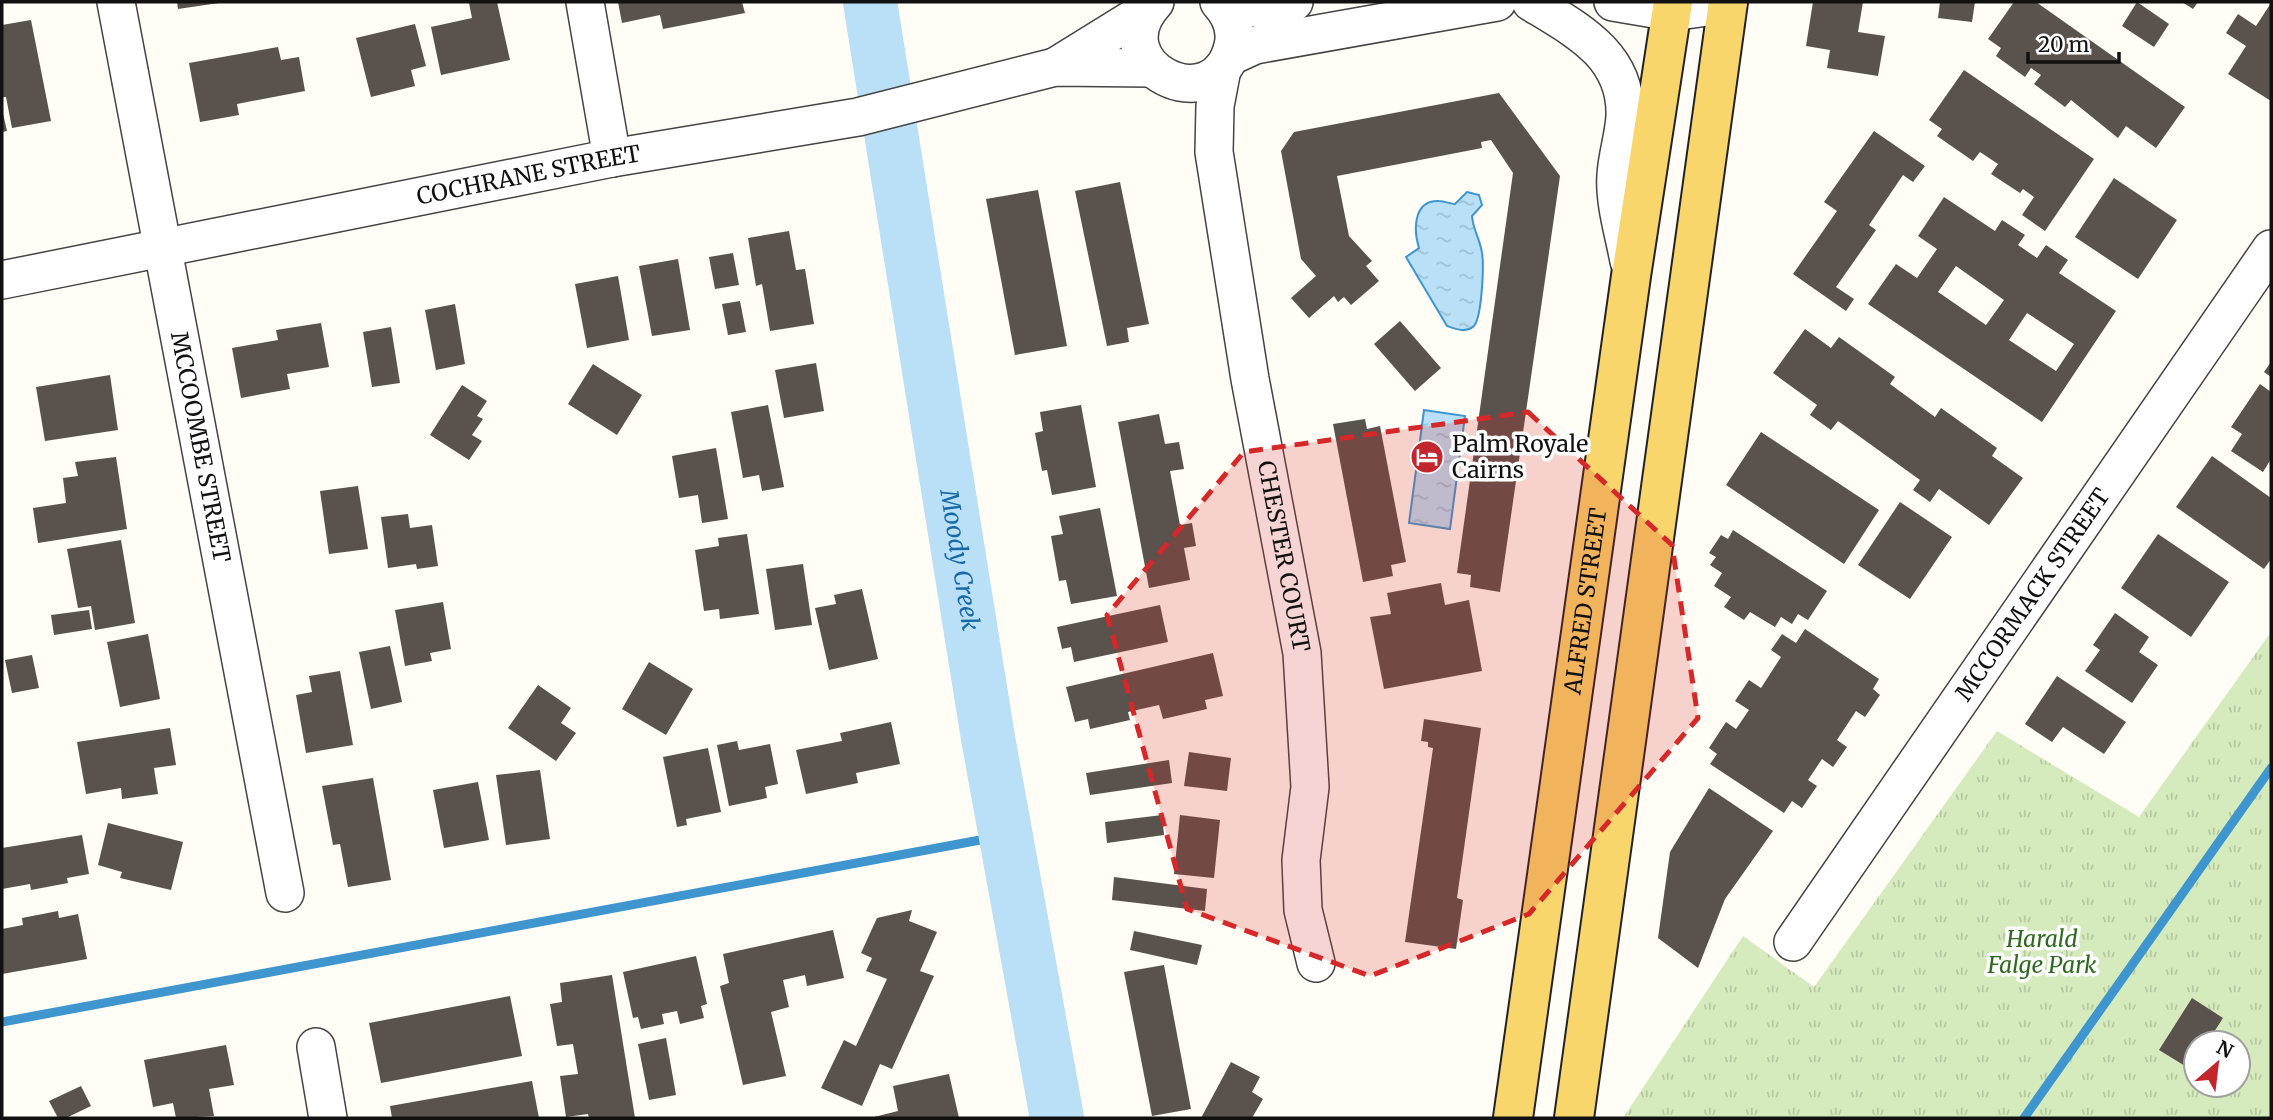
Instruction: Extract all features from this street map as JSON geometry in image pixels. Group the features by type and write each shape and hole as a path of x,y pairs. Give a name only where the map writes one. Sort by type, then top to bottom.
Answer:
{"main road":[{"path":"1574,1118 1727,2"},
{"name":"ALFRED STREET","path":"1513,1118 1631,276 1672,7"}],"street":[{"name":"MCCOOMBE STREET","path":"116,2 285,893"},
{"path":"586,2 612,158"},
{"path":"1214,152 1215,106 1234,41 1233,24 1219,2"},
{"path":"1227,2 1257,8 1294,2"},
{"path":"1226,63 1255,45 1497,2"},
{"path":"1531,2 1577,31 1606,57 1619,75 1625,118 1615,177 1631,276"},
{"path":"1613,2 1672,7 1727,2"},
{"name":"COCHRANE STREET","path":"2,280 612,158 858,117 933,100 1055,67 1151,6"},
{"path":"1151,6 1141,24 1139,40 1157,73 1186,101 1214,152"},
{"name":"COCHRANE STREET","path":"1055,67 1157,73 1178,83 1194,84 1209,79 1226,63"},
{"name":"CHESTER COURT","path":"1214,152 1250,379 1302,653 1310,787 1301,860 1302,897 1308,938 1316,962"},
{"name":"MCCORMACK STREET","path":"1793,942 2271,249"},
{"path":"316,1047 328,1118"}],"highlighted area":[{"path":"1528,412 1672,545 1698,718 1529,914 1370,976 1187,909 1107,615 1244,452"}],"green space":[{"name":"Harald Falge Park","path":"2271,632 2271,1118 1623,1118 1743,936 1814,987 1997,731 2139,817"}],"water":[{"path":"1467,192 1479,195 1482,205 1472,216 1481,248 1483,269 1476,322 1470,329 1464,330 1447,326 1406,257 1419,248 1416,226 1419,211 1430,202 1455,204"},
{"path":"1424,410 1465,416 1450,529 1409,523"}],"building":[{"path":"177,2 219,2 219,3 178,9"},
{"path":"497,2 510,60 441,75 431,27 472,18 469,3"},
{"path":"618,2 742,2 745,13 663,29 660,15 622,23"},
{"path":"1813,2 1863,2 1858,32 1885,36 1878,76 1827,68 1830,50 1806,46"},
{"path":"1940,2 1975,2 1972,22 1938,18"},
{"path":"2014,2 2036,2 2185,107 2156,148 2126,126 2118,138 2071,100 2065,107 2034,84 2041,75 2031,68 2025,77 1996,56 2001,48 1988,39"},
{"path":"2137,2 2169,24 2154,47 2122,26"},
{"path":"2182,2 2198,2 2193,9"},
{"path":"2271,3 2271,101 2228,74 2246,46 2226,33 2238,14 2256,26"},
{"path":"31,20 51,121 12,128 6,97 2,97 2,25"},
{"path":"415,24 426,66 411,70 415,86 371,97 356,38"},
{"path":"278,47 281,60 299,57 305,91 237,104 239,115 200,122 189,63"},
{"path":"1964,70 2094,159 2045,231 2022,215 2034,197 2023,189 2020,193 1991,174 1998,164 1980,152 1973,161 1937,136 1942,129 1929,120"},
{"path":"1499,93 1560,176 1500,592 1470,587 1471,575 1457,573 1513,173 1491,140 1481,142 1482,148 1337,176 1349,236 1372,261 1366,266 1379,281 1351,305 1344,297 1338,302 1334,296 1309,318 1291,298 1316,276 1301,259 1281,151 1294,132"},
{"path":"2,109 7,131 2,132"},
{"path":"1874,131 1925,166 1913,182 1903,175 1869,225 1876,230 1836,287 1854,299 1846,311 1793,274 1837,211 1824,202"},
{"path":"2114,178 2177,220 2138,279 2075,237"},
{"path":"1120,182 1149,324 1127,328 1129,342 1107,346 1075,191"},
{"path":"1038,190 1067,346 1015,355 986,199"},
{"path":"1944,197 1995,231 2002,220 2025,235 2018,245 2037,258 2046,245 2068,260 2059,273 2116,311 2042,422 1868,304 1896,264 1917,278 1937,249 1918,236","holes":["1956,266 2004,300 1986,325 1938,292","2027,313 2074,344 2056,371 2009,340"]},
{"path":"789,231 796,270 805,269 814,324 770,331 762,284 756,286 748,238"},
{"path":"733,253 739,285 715,289 709,257"},
{"path":"678,259 690,330 652,336 639,266"},
{"path":"618,276 629,340 587,348 575,284"},
{"path":"740,301 746,332 728,335 722,304"},
{"path":"455,304 465,364 436,370 425,310"},
{"path":"1400,321 1441,368 1415,391 1374,344"},
{"path":"321,323 329,367 287,374 290,389 241,398 232,348 278,340 276,330"},
{"path":"391,327 400,383 372,387 363,332"},
{"path":"1805,329 1831,348 1839,337 1895,377 1890,384 1935,417 1941,408 1997,448 1992,456 2023,478 1989,525 1939,489 1930,502 1913,490 1920,480 1838,421 1831,430 1810,415 1817,405 1773,373"},
{"path":"2271,362 2271,377 2264,372"},
{"path":"816,363 824,411 784,418 775,370"},
{"path":"593,364 642,395 617,435 568,404"},
{"path":"110,375 118,430 45,441 36,387"},
{"path":"2260,384 2271,392 2271,459 2263,472 2231,451 2242,434 2231,427"},
{"path":"462,385 487,401 477,416 483,419 472,435 482,441 469,460 430,435"},
{"path":"768,405 784,487 762,491 759,475 743,478 731,412"},
{"path":"1081,405 1096,487 1052,495 1047,470 1042,471 1035,433 1043,431 1040,412"},
{"path":"1159,414 1165,444 1179,442 1184,469 1170,471 1180,525 1192,523 1196,546 1184,548 1190,580 1149,588 1118,422"},
{"path":"1365,419 1367,429 1380,426 1406,562 1391,565 1393,576 1363,582 1333,424"},
{"path":"1761,432 1879,510 1844,564 1726,485"},
{"path":"716,448 728,519 702,523 698,495 679,498 672,456"},
{"path":"2212,456 2271,498 2271,559 2264,569 2176,507"},
{"path":"116,457 127,529 38,543 33,508 66,503 63,478 78,476 75,462"},
{"path":"358,486 368,549 329,554 320,491"},
{"path":"1900,502 1952,537 1910,599 1858,565"},
{"path":"1100,508 1117,596 1071,604 1066,580 1059,581 1051,536 1063,534 1059,516"},
{"path":"408,514 410,528 432,525 438,566 417,569 416,564 388,568 381,517"},
{"path":"1733,530 1827,591 1808,620 1798,614 1792,624 1781,617 1775,627 1750,612 1744,620 1724,607 1731,597 1714,586 1722,573 1710,565 1716,557 1709,553 1721,535 1728,539"},
{"path":"747,534 759,614 720,619 719,609 704,611 695,550 719,546 718,538"},
{"path":"2158,534 2229,582 2191,637 2121,588"},
{"path":"121,540 135,623 95,630 91,606 78,608 67,549"},
{"path":"803,564 812,625 775,630 766,569"},
{"path":"1441,583 1445,605 1469,600 1482,671 1384,689 1370,617 1391,614 1387,593"},
{"path":"862,589 878,659 829,670 815,608 836,604 834,595"},
{"path":"443,602 451,649 430,653 432,661 405,666 395,610"},
{"path":"1160,605 1168,642 1074,662 1071,647 1062,649 1057,627"},
{"path":"89,610 92,629 54,635 51,615"},
{"path":"2115,613 2149,637 2139,652 2158,665 2132,703 2085,671 2100,650 2093,645"},
{"path":"1805,629 1879,679 1873,689 1880,695 1865,717 1856,711 1837,740 1847,747 1833,767 1822,759 1808,780 1817,786 1802,808 1792,801 1784,813 1710,764 1717,754 1709,748 1726,722 1736,729 1749,710 1735,701 1749,680 1761,688 1781,657 1771,650 1782,634 1796,643"},
{"path":"148,634 160,699 120,707 107,642"},
{"path":"390,646 402,702 371,709 359,652"},
{"path":"1213,653 1223,696 1205,700 1207,709 1163,719 1159,705 1128,712 1130,720 1090,729 1088,719 1075,722 1066,687"},
{"path":"32,655 39,688 12,693 5,660"},
{"path":"649,662 693,689 666,735 622,709"},
{"path":"340,671 353,745 306,753 296,695 312,692 309,676"},
{"path":"2057,676 2126,722 2104,754 2063,727 2052,742 2025,724"},
{"path":"538,685 571,708 561,723 576,733 556,761 508,728"},
{"path":"1424,719 1481,728 1457,898 1463,900 1456,949 1405,942 1433,748 1428,747 1428,742 1421,741"},
{"path":"891,722 900,764 856,773 858,783 806,794 796,750 842,741 840,733"},
{"path":"170,728 176,765 154,768 158,794 122,799 121,788 86,794 77,742"},
{"path":"737,741 739,750 770,744 778,784 765,787 767,798 729,806 717,745"},
{"path":"708,748 721,812 686,819 687,825 677,827 663,757"},
{"path":"1189,752 1231,758 1227,791 1184,786"},
{"path":"1169,760 1172,783 1090,795 1086,773"},
{"path":"540,770 550,839 506,845 496,775"},
{"path":"373,778 391,880 348,887 340,844 333,845 322,786"},
{"path":"478,782 489,840 444,848 433,790"},
{"path":"1709,788 1773,831 1725,899 1698,968 1658,938 1670,852"},
{"path":"1162,815 1164,835 1107,843 1105,822"},
{"path":"1180,815 1220,820 1214,878 1174,874"},
{"path":"108,823 183,842 171,890 120,878 122,872 98,865"},
{"path":"82,835 89,874 67,878 68,883 31,890 30,884 2,889 2,848"},
{"path":"1114,877 1207,889 1205,911 1112,900"},
{"path":"912,910 909,921 937,932 920,971 934,976 892,1069 880,1064 862,1106 821,1088 844,1040 856,1046 887,979 866,971 872,958 861,953 877,918"},
{"path":"58,911 59,918 78,914 87,959 2,974 2,929 23,925 22,918"},
{"path":"833,930 844,978 807,986 805,975 783,980 789,1007 771,1012 786,1076 743,1085 720,986 729,983 723,954"},
{"path":"1134,931 1202,945 1197,965 1130,950"},
{"path":"696,956 707,1004 701,1006 704,1018 680,1024 677,1011 662,1014 664,1024 641,1029 638,1017 633,1018 623,972"},
{"path":"1164,965 1191,1109 1152,1116 1124,972"},
{"path":"612,975 635,1118 589,1118 588,1114 566,1117 560,1076 578,1074 573,1044 557,1046 550,1004 562,1002 560,983"},
{"path":"510,996 522,1056 381,1083 369,1023"},
{"path":"2192,998 2223,1018 2216,1029 2182,1029 2182,1064 2159,1050"},
{"path":"666,1038 676,1095 649,1100 638,1044"},
{"path":"226,1045 234,1085 209,1089 214,1116 176,1118 173,1103 153,1107 144,1060"},
{"path":"1231,1062 1260,1077 1252,1092 1263,1099 1252,1118 1201,1118"},
{"path":"949,1074 959,1118 870,1118 898,1111 893,1086"},
{"path":"532,1081 539,1118 392,1118 390,1106"},
{"path":"81,1086 91,1106 66,1118 58,1118 49,1101"}],"waterway":[{"name":"Moody Creek","path":"870,2 988,738 1057,1118"},
{"path":"2024,1118 2271,768"},
{"path":"2,1022 1007,835"}],"place":[{"name":"Palm Royale Cairns","path":"1427,457"}]}
